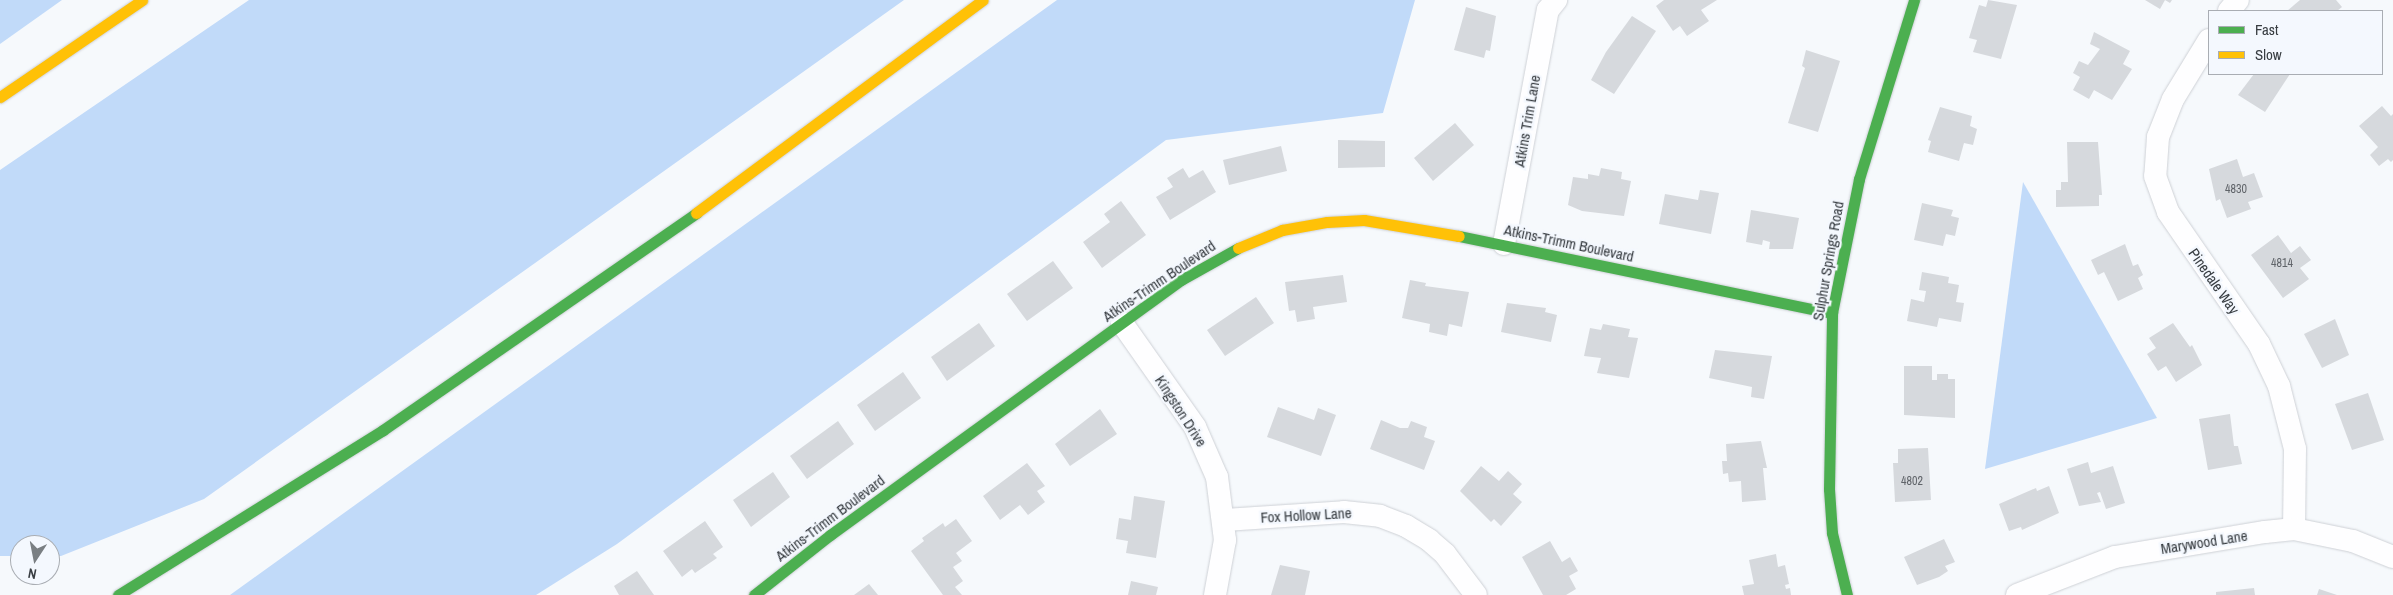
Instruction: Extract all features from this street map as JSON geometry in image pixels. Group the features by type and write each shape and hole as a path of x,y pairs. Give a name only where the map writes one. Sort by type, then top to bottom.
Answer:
{"main road":[{"path":"0,97 142,0"},
{"path":"118,595 184,556 440,390 686,221 983,0"},
{"name":"Sulphur Springs Road","path":"1847,595 1832,533 1829,489 1832,313 1859,179 1914,0"},
{"name":"Atkins-Trimm Boulevard","path":"754,595 830,535 1122,323 1218,257 1282,230 1327,222 1364,220 1402,224 1832,313"}],"street":[{"name":"Atkins Trim Lane","path":"1504,244 1548,10 1556,0"},
{"path":"2230,10 2238,0"},
{"name":"Pinedale Way","path":"2208,42 2173,99 2158,137 2156,176 2168,212 2205,270 2259,344 2279,386 2295,449 2294,529"},
{"name":"Kingston Drive","path":"1122,323 1195,427 1217,477 1225,520 1225,540 1215,595"},
{"name":"Fox Hollow Lane","path":"1225,520 1344,512 1380,516 1406,526 1446,554 1476,595"},
{"name":"Marywood Lane","path":"2017,595 2115,557 2294,529 2353,541 2393,557"}],"shaded area":[{"path":"0,0 62,0 0,44"},
{"path":"249,0 904,0 204,499 61,556 60,535 10,535 10,556 0,556 0,170"},
{"path":"1057,0 1415,0 1383,113 1166,140 617,544 536,595 230,595"},
{"path":"2023,182 2157,418 1985,469"}],"building":[{"path":"1664,0 1717,0 1701,10 1709,21 1687,36 1680,26 1673,31 1656,6"},
{"path":"1988,0 2017,5 2001,59 1973,52 1977,40 1969,38 1979,5 1986,7"},
{"path":"2145,0 2165,0 2160,9"},
{"path":"2300,0 2336,0 2342,7 2338,10 2288,10"},
{"path":"1466,7 1496,16 1490,51 1486,50 1484,58 1454,50"},
{"path":"1632,16 1656,31 1614,94 1591,80 1606,52"},
{"path":"2094,32 2130,51 2123,64 2132,69 2112,100 2094,90 2089,99 2073,90 2080,77 2073,73 2079,61 2088,65 2100,49 2090,44"},
{"path":"1806,50 1840,61 1818,132 1788,123 1805,68 1802,66"},
{"path":"2253,75 2289,75 2265,112 2238,95"},
{"path":"2382,106 2391,116 2393,114 2393,160 2391,162 2388,159 2379,166 2370,155 2378,147 2359,126"},
{"path":"1940,107 1972,116 1970,126 1977,129 1973,145 1964,143 1959,161 1928,152 1931,141 1928,140"},
{"path":"1455,123 1474,145 1433,181 1414,158"},
{"path":"1338,140 1385,141 1385,167 1338,168"},
{"path":"2067,142 2098,142 2102,195 2099,195 2099,206 2056,207 2056,190 2061,190 2061,182 2068,182"},
{"path":"1281,146 1287,171 1229,185 1223,160"},
{"path":"2237,159 2243,177 2254,173 2263,197 2248,202 2251,209 2227,218 2220,199 2216,201 2209,169"},
{"path":"1183,168 1189,178 1203,170 1216,192 1170,220 1156,197 1173,187 1167,178"},
{"path":"1601,168 1622,172 1621,179 1631,181 1624,216 1582,211 1568,205 1573,177 1588,179 1588,174 1599,176"},
{"path":"1700,190 1719,193 1711,234 1659,224 1665,194 1698,200"},
{"path":"1121,201 1146,235 1102,268 1083,242 1110,222 1104,214"},
{"path":"1922,203 1953,210 1951,216 1959,218 1955,236 1946,234 1943,246 1914,240"},
{"path":"1751,210 1799,218 1793,249 1769,249 1770,242 1763,240 1762,245 1746,242"},
{"path":"2278,235 2291,253 2300,246 2311,260 2300,268 2309,279 2283,298 2251,255"},
{"path":"2125,244 2133,266 2138,264 2143,275 2138,278 2143,289 2118,301 2104,272 2098,275 2091,260"},
{"path":"1053,261 1073,288 1027,321 1007,294"},
{"path":"1922,272 1949,277 1948,283 1959,285 1956,302 1964,303 1961,322 1939,318 1937,327 1907,321 1911,299 1924,302 1926,291 1919,290"},
{"path":"1343,275 1347,302 1313,307 1315,319 1297,322 1295,310 1289,311 1285,282"},
{"path":"1410,280 1426,283 1425,286 1469,292 1462,327 1449,324 1447,336 1429,332 1430,324 1402,318"},
{"path":"1256,297 1274,323 1225,356 1207,330"},
{"path":"1507,303 1546,308 1545,312 1557,315 1551,342 1501,332"},
{"path":"2335,319 2349,355 2322,368 2304,334"},
{"path":"979,323 995,346 947,381 931,357"},
{"path":"2173,323 2190,347 2192,345 2202,365 2176,382 2166,366 2158,371 2147,354 2156,348 2149,338"},
{"path":"1603,324 1630,329 1628,337 1638,338 1629,378 1597,373 1601,358 1584,356 1590,328 1601,330"},
{"path":"1715,350 1772,356 1764,399 1751,397 1752,387 1709,378"},
{"path":"1904,366 1932,366 1932,380 1937,380 1937,374 1948,374 1948,379 1955,379 1955,418 1904,415"},
{"path":"903,372 921,398 875,431 857,405"},
{"path":"2368,393 2384,440 2352,450 2335,404"},
{"path":"1278,407 1314,420 1318,408 1336,415 1321,456 1267,437"},
{"path":"1100,409 1117,434 1070,466 1055,444"},
{"path":"2230,414 2234,446 2238,446 2242,464 2208,470 2199,419"},
{"path":"1381,420 1400,428 1408,428 1411,421 1427,427 1424,437 1435,441 1424,470 1370,449"},
{"path":"838,421 854,444 807,479 790,456"},
{"path":"1761,441 1767,468 1763,468 1766,500 1742,502 1741,481 1729,482 1728,473 1723,474 1722,461 1727,461 1726,444"},
{"path":"1928,448 1931,500 1895,502 1893,463 1898,463 1898,449"},
{"path":"2088,462 2091,473 2113,466 2125,503 2106,509 2100,492 2097,493 2101,502 2079,506 2067,469"},
{"path":"1027,463 1045,486 1037,491 1045,502 1028,515 1020,505 1000,520 983,496"},
{"path":"1481,466 1499,481 1508,471 1522,484 1513,494 1522,502 1501,526 1494,519 1491,522 1460,491"},
{"path":"773,472 790,497 751,527 733,500"},
{"path":"2049,486 2059,513 2022,530 2021,527 2009,531 1999,504 2036,488 2037,491"},
{"path":"1134,496 1165,501 1156,558 1126,553 1128,541 1116,539 1119,518 1131,520"},
{"path":"956,519 972,541 956,553 962,561 953,567 963,581 955,587 962,595 943,595 911,551 924,541 922,538 943,523 945,527"},
{"path":"705,521 723,547 713,554 717,558 695,573 692,569 682,577 663,551"},
{"path":"1944,539 1955,562 1945,566 1948,571 1939,577 1917,585 1904,557"},
{"path":"1550,541 1562,562 1570,557 1578,571 1569,576 1576,589 1566,595 1543,595 1522,557"},
{"path":"1776,554 1778,567 1785,565 1789,584 1785,585 1786,589 1790,588 1791,595 1744,595 1742,586 1754,584 1749,560"},
{"path":"1280,565 1310,571 1305,595 1271,595"},
{"path":"637,571 654,595 619,595 614,586"},
{"path":"1131,581 1158,587 1156,595 1128,595"},
{"path":"869,584 878,595 854,595"},
{"path":"2254,588 2255,595 2216,595 2216,592"},
{"path":"2319,589 2337,595 2317,595"}],"traffic: fast":[{"path":"1847,595 1832,533 1829,489 1832,313 1859,179 1914,0"},
{"path":"118,595 383,430 696,213"},
{"path":"1459,236 1832,313"},
{"path":"754,595 830,535 1181,280 1238,248"}],"traffic: slow":[{"path":"0,97 142,0"},
{"path":"696,213 983,0"},
{"path":"1238,248 1282,230 1327,222 1364,220 1459,236"}]}
